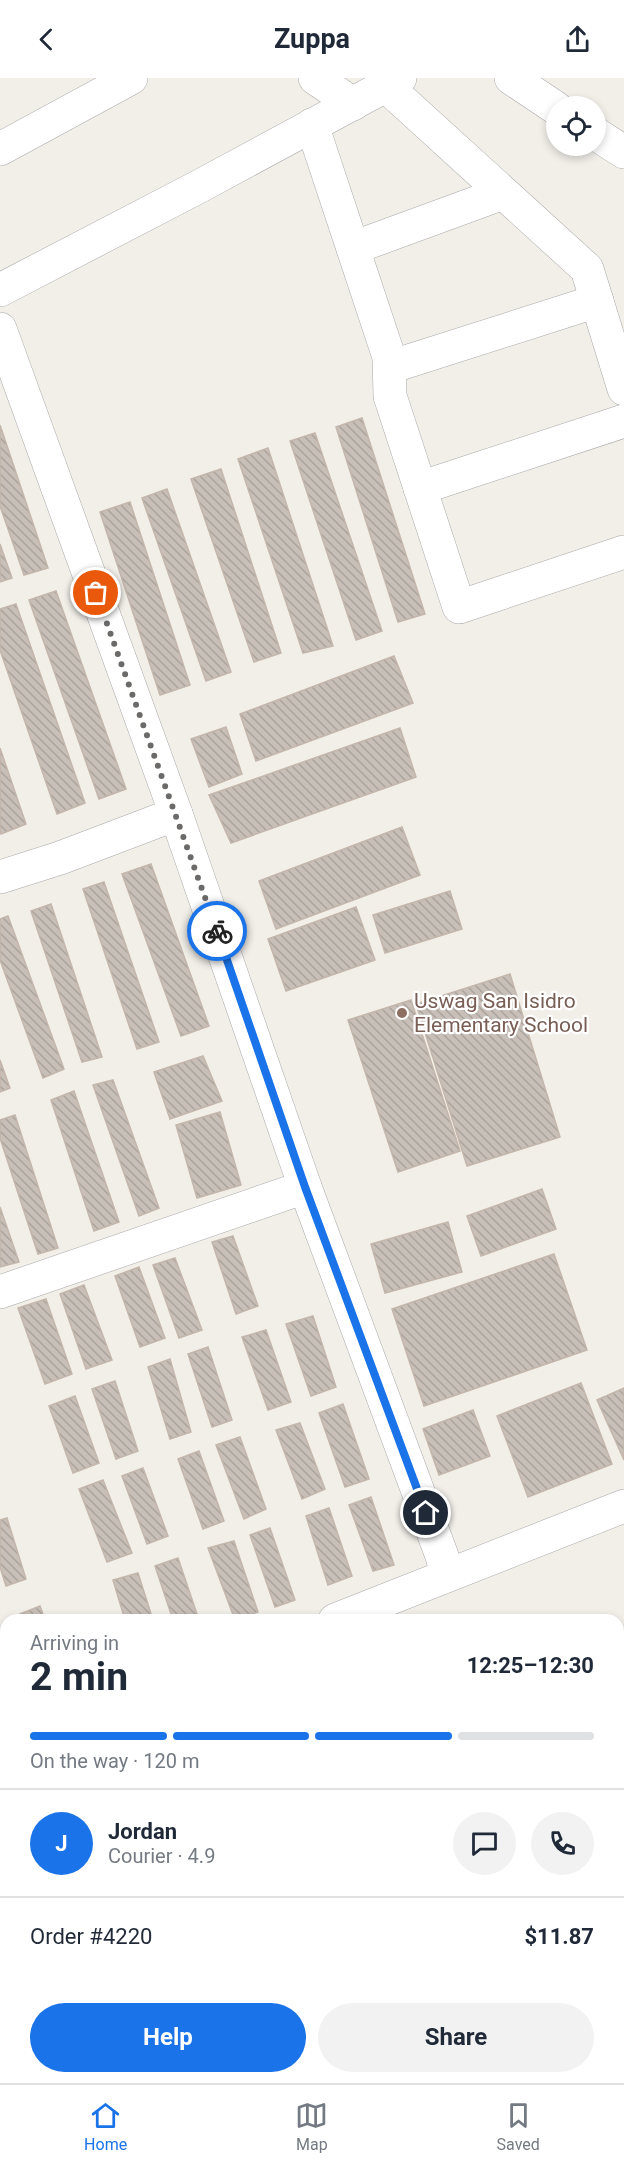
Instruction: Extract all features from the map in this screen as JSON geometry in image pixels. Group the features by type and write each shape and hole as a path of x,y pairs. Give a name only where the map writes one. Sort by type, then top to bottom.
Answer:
{"street":[{"path":"0,149 131,78"},
{"path":"315,78 353,104"},
{"path":"511,78 546,101"},
{"path":"0,290 393,82 503,194 587,269 624,389"},
{"path":"312,125 389,357 390,396 459,607 624,552"},
{"path":"606,140 624,152"},
{"path":"353,248 503,194"},
{"path":"390,367 597,301"},
{"path":"0,329 176,814 305,1187 442,1556 447,1575"},
{"path":"420,488 624,421"},
{"path":"0,877 60,858 176,814"},
{"path":"0,1292 305,1187"},
{"path":"350,1614 624,1506"}],"building":[{"path":"362,418 425,614 398,622 336,427"},
{"path":"0,425 48,568 24,575 0,506"},
{"path":"315,433 382,631 356,640 290,441"},
{"path":"268,448 333,646 303,653 238,459"},
{"path":"221,469 281,653 254,662 191,479"},
{"path":"167,489 231,672 206,681 142,498"},
{"path":"130,502 190,685 160,695 100,512"},
{"path":"0,544 12,578 0,582"},
{"path":"56,591 126,789 99,799 29,600"},
{"path":"16,604 85,803 57,814 0,650 0,609"},
{"path":"394,656 413,703 256,761 240,714"},
{"path":"226,727 242,774 209,787 191,739"},
{"path":"400,728 416,777 231,843 209,795"},
{"path":"0,748 26,824 1,834 0,831"},
{"path":"402,827 420,875 276,929 259,881"},
{"path":"151,864 209,1026 181,1036 122,874"},
{"path":"104,882 159,1042 137,1049 83,889"},
{"path":"450,891 462,929 385,953 373,915"},
{"path":"51,904 102,1057 82,1062 31,911"},
{"path":"356,907 375,960 286,991 268,939"},
{"path":"8,916 64,1069 43,1078 0,960 0,919"},
{"path":"510,974 560,1137 467,1166 416,1004"},
{"path":"411,1000 460,1151 398,1172 348,1020"},
{"path":"203,1056 222,1101 170,1119 154,1072"},
{"path":"0,1060 10,1088 0,1092"},
{"path":"113,1080 159,1208 139,1216 93,1085"},
{"path":"74,1091 119,1222 94,1231 51,1100"},
{"path":"220,1112 241,1185 197,1198 176,1125"},
{"path":"15,1115 58,1248 38,1254 0,1138 0,1120"},
{"path":"542,1189 556,1229 481,1256 467,1216"},
{"path":"0,1207 19,1262 0,1267"},
{"path":"448,1222 462,1272 385,1293 371,1244"},
{"path":"233,1236 258,1306 236,1314 212,1242"},
{"path":"554,1254 587,1350 424,1406 392,1309"},
{"path":"175,1258 202,1330 179,1338 153,1265"},
{"path":"139,1267 165,1338 140,1347 115,1276"},
{"path":"84,1285 112,1360 86,1369 60,1294"},
{"path":"46,1299 72,1374 45,1384 18,1308"},
{"path":"313,1316 336,1387 311,1396 286,1324"},
{"path":"266,1330 291,1402 268,1410 242,1337"},
{"path":"208,1347 232,1420 212,1427 188,1354"},
{"path":"170,1359 191,1432 170,1439 148,1367"},
{"path":"115,1381 138,1451 116,1459 92,1389"},
{"path":"581,1383 612,1464 528,1497 497,1416"},
{"path":"624,1388 624,1460 597,1400"},
{"path":"75,1396 99,1463 73,1473 49,1406"},
{"path":"343,1404 369,1479 345,1487 319,1413"},
{"path":"473,1410 490,1456 439,1475 423,1429"},
{"path":"300,1423 325,1489 302,1499 276,1430"},
{"path":"240,1437 266,1509 244,1519 216,1445"},
{"path":"199,1451 224,1521 203,1529 178,1459"},
{"path":"143,1468 168,1536 147,1544 122,1476"},
{"path":"103,1480 132,1553 107,1562 79,1489"},
{"path":"371,1497 394,1565 373,1571 349,1505"},
{"path":"329,1508 352,1576 328,1585 306,1516"},
{"path":"7,1518 26,1579 6,1586 0,1567 0,1520"},
{"path":"270,1528 295,1600 275,1607 250,1535"},
{"path":"234,1541 258,1612 233,1614 208,1548"},
{"path":"178,1558 197,1614 171,1614 155,1566"},
{"path":"138,1573 151,1614 123,1614 113,1580"},
{"path":"40,1606 43,1614 20,1614"}],"way so far":[{"path":"96,593 217,931"}],"place":[{"name":"Uswag San Isidro Elementary School","path":"402,1013"}],"route":[{"path":"217,931 305,1187 426,1513"}]}
